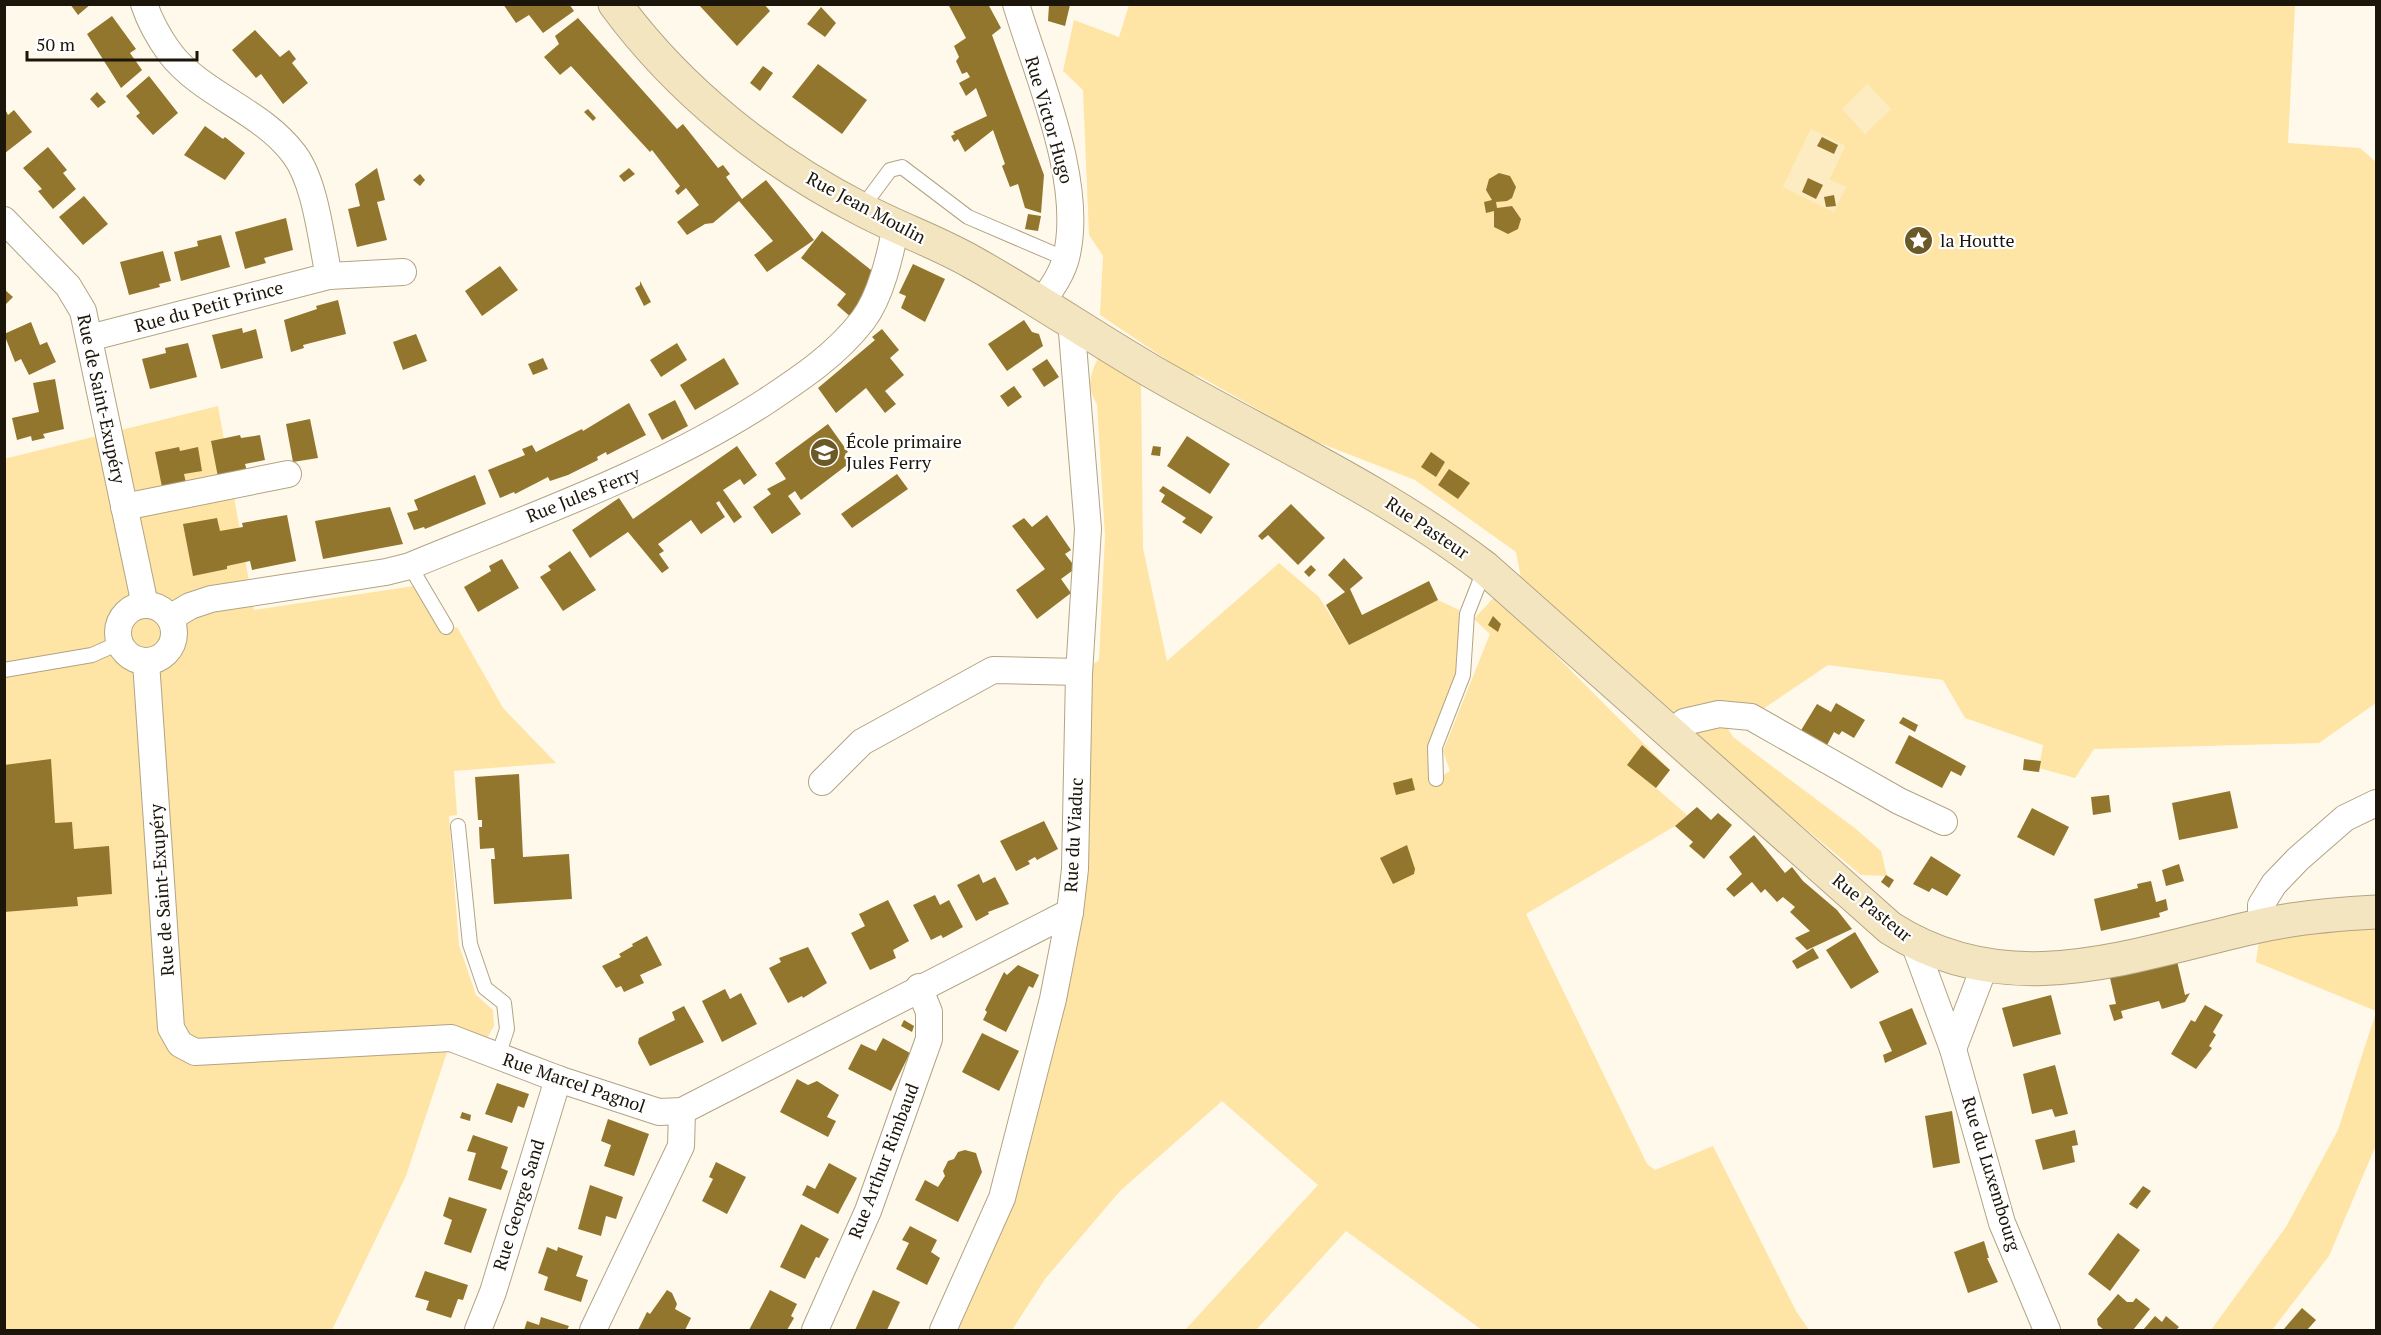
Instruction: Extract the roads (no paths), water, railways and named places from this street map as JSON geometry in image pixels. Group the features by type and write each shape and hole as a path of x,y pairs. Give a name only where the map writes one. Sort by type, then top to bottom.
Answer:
{"main road":[{"name":"Rue Jean Moulin","path":"615,4 660,60 705,103 759,147 861,209 969,260 1071,320 1149,370"},
{"name":"Rue Pasteur","path":"1149,370 1391,502 1440,534 1485,568 1670,735 1890,928 1914,943 1947,956 1985,965 2038,969 2090,966 2135,958 2260,926 2330,915 2376,912"}],"street":[{"path":"144,4 151,24 171,54 198,79 269,127 295,155 308,183 329,276"},
{"name":"Rue Victor Hugo","path":"1016,4 1065,161 1071,224 1066,259 1042,303"},
{"name":"Rue de Saint-Exupéry","path":"4,220 68,286 83,311 145,605"},
{"name":"Rue Jules Ferry","path":"171,618 190,606 211,599 386,572 410,566 640,472 725,428 806,375 837,350 864,318 888,265 896,226"},
{"name":"Rue du Petit Prince","path":"89,338 329,276 403,272"},
{"name":"Rue du Viaduc","path":"943,1330 1002,1198 1053,999 1070,912 1075,868 1079,672 1088,529 1071,320"},
{"path":"124,507 288,474"},
{"path":"145,605 155,606 171,618 174,638 171,647 156,660 146,662 135,659 126,653 119,643 120,622 126,614 145,605"},
{"name":"Rue de Saint-Exupéry","path":"146,662 171,1028 180,1044"},
{"path":"822,782 862,742 993,670 1079,672"},
{"path":"1670,735 1684,722 1719,714 1751,717 1899,801 1944,822"},
{"path":"2260,926 2261,905 2274,884 2298,859 2345,818 2376,803"},
{"name":"Rue Marcel Pagnol","path":"180,1044 195,1053 451,1038 558,1079 659,1112 682,1111 919,987 1070,912"},
{"name":"Rue du Luxembourg","path":"1914,943 1953,1049 2002,1223 2047,1330"},
{"path":"1953,1049 1985,965"},
{"name":"Rue Arthur Rimbaud","path":"815,1330 868,1211 929,1039 929,1012 919,987"},
{"name":"Rue George Sand","path":"478,1330 493,1292 558,1079"},
{"path":"593,1330 681,1146 682,1111"}],"lane":[{"path":"861,209 890,170 902,167 968,217 1066,259"},
{"path":"410,566 446,627"},
{"path":"1436,779 1436,747 1463,675 1467,614 1485,568"},
{"path":"4,670 92,655 119,643"},
{"path":"458,826 470,945 485,988 504,1003 507,1029 498,1056"}],"place":[{"name":"la Houtte","path":"1919,241"},
{"name":"École primaire Jules Ferry","path":"825,452"}]}
